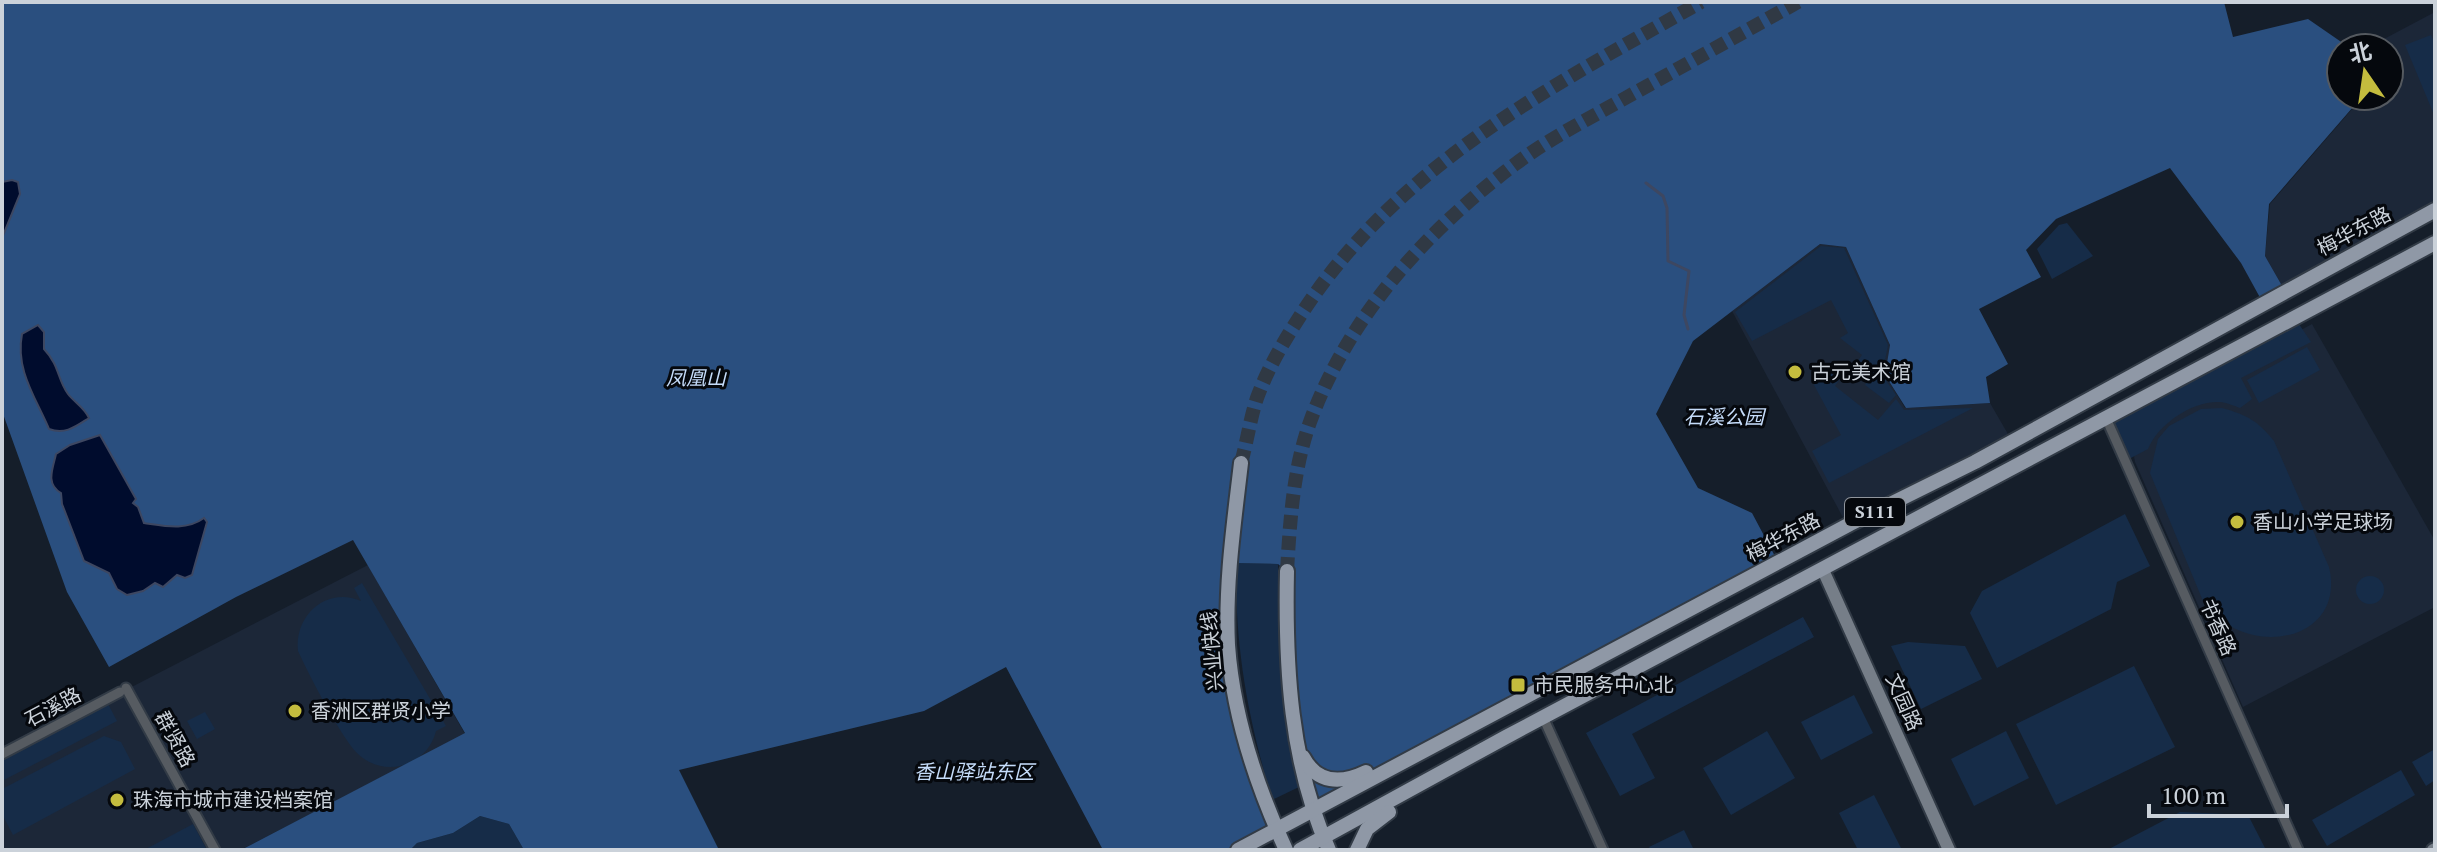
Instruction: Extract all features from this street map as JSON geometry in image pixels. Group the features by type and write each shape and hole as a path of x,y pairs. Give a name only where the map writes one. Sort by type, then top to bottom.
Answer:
{"main road":[{"name":"梅华东路","path":"1238,850 1850,524 1975,462 2435,210"},
{"name":"S111","path":"1326,843 1506,737 2435,243"},
{"name":"兴业快线","path":"1241,463 1230,567 1228,647 1248,746 1276,830 1286,850"},
{"path":"1287,571 1288,669 1299,751 1312,809 1326,843 1300,850"},
{"path":"1299,751 1316,775 1343,780 1369,770 1438,733 1486,717"},
{"path":"1357,850 1362,837 1375,821 1471,766 1506,737"}],"street":[{"name":"书香路","path":"2106,418 2298,850"},
{"name":"文园路","path":"1823,570 1949,850"},
{"name":"石溪路","path":"2,754 123,690"},
{"name":"群贤路","path":"123,690 215,850"},
{"path":"1543,717 1603,850"}],"shaded area":[{"path":"2435,12 2435,210 2285,291 2265,256 2270,204 2350,112 2405,112 2405,32 2397,32"},
{"path":"2431,35 2435,44 2435,117 2405,45"},
{"path":"2,182 18,182 20,194 2,238"},
{"path":"2067,223 2093,256 2052,279 2037,249 2059,225"},
{"name":"古元美术馆","path":"1820,244 1846,247 1890,345 1885,375 1905,408 1990,403 2012,441 1847,525 1732,311"},
{"path":"1821,246 1844,248 1888,345 1882,375 1896,395 1889,403 1865,385 1870,378 1855,365 1862,355 1840,338 1848,333 1831,300 1752,341 1735,312"},
{"path":"2297,321 2311,342 2241,378 2252,399 2240,408 2210,402 2188,409 2160,431 2148,449 2129,459 2111,420"},
{"path":"2312,324 2435,541 2435,607 2243,707 2135,462 2131,438 2142,417"},
{"path":"38,325 44,332 44,349 53,361 64,388 89,418 65,431 49,429 24,372 22,334"},
{"path":"2307,347 2320,370 2259,403 2247,380"},
{"path":"1827,369 1839,380 1835,386 1878,420 1896,399 1904,410 1973,408 1829,483 1812,451 1841,435 1814,385"},
{"path":"2222,408 2251,420 2274,441 2329,567 2330,592 2323,613 2308,627 2288,635 2266,637 2243,632 2221,620 2203,601 2150,473 2158,439 2169,426 2201,409"},
{"path":"100,435 136,499 133,503 138,507 144,523 183,526 204,518 207,522 192,575 185,578 177,575 163,587 155,583 143,591 127,595 117,589 109,573 84,561 62,504 61,493 53,485 51,475 56,454 70,445"},
{"path":"2125,514 2150,566 2117,582 2111,609 1997,668 1970,613 1982,591"},
{"path":"1236,563 1278,564 1282,689 1299,787 1272,800 1245,683 1238,625"},
{"name":"香洲区群贤小学","path":"368,565 465,734 241,850 2,850 2,754"},
{"path":"2370,576 2380,580 2384,590 2380,600 2370,604 2360,600 2356,590 2360,580"},
{"path":"362,583 446,726 436,731 423,754 402,765 389,767 375,764 357,753 334,719 298,651 301,626 307,615 315,607 336,597 361,601 354,588"},
{"path":"1803,617 1814,637 1632,734 1655,778 1620,796 1586,733"},
{"path":"1908,642 1965,646 1982,679 1921,709 1891,646"},
{"path":"2134,666 2175,747 2056,805 2016,724"},
{"path":"1854,695 1873,733 1821,760 1801,722"},
{"path":"107,702 117,721 2,781 2,757"},
{"path":"205,712 215,729 197,739 187,721"},
{"path":"1767,731 1795,778 1731,815 1703,768"},
{"path":"2006,731 2029,778 1974,806 1951,759"},
{"path":"104,736 121,742 135,769 13,835 2,814 4,788"},
{"path":"2435,749 2435,780 2426,786 2412,762"},
{"path":"2401,770 2415,795 2327,846 2312,820"},
{"path":"1874,795 1902,850 1858,850 1839,813"},
{"path":"2180,812 2248,815 2266,850 2107,850"},
{"path":"480,816 509,824 524,850 410,850 417,843 453,833"},
{"path":"193,824 207,850 144,850"},
{"path":"1684,830 1694,850 1651,850 1649,847"}],"green space":[{"name":"凤凰山","path":"2,2 2224,2 2233,37 2308,19 2327,32 2325,112 2349,112 2269,204 2265,256 2285,291 2263,303 2241,263 2170,168 2056,219 2026,250 2041,277 1979,309 2008,364 1986,377 1990,403 1906,408 1885,375 1890,345 1846,247 1820,244 1693,341 1656,414 1698,488 1752,513 1778,562 1312,809 1293,714 1287,572 1278,564 1236,563 1231,669 1276,830 1238,850 1103,850 1006,667 924,711 679,770 719,850 524,850 509,824 480,816 453,833 417,843 410,850 241,850 465,733 353,540 236,597 109,667 67,592 2,411"}],"waterway":[{"path":"1646,183 1663,196 1667,208 1668,261 1689,271 1684,315 1688,329"}],"tunnel":[{"path":"1241,463 1257,398 1285,340 1345,255 1388,210 1435,168 1485,131 1537,97 1701,2"},
{"path":"1287,571 1296,477 1310,422 1346,347 1393,279 1450,218 1514,165 1585,120 1798,2"}],"place":[{"name":"古元美术馆","path":"1795,372"},
{"name":"香山小学足球场","path":"2237,522"},
{"name":"市民服务中心北","path":"1518,685"},
{"name":"香洲区群贤小学","path":"295,711"},
{"name":"珠海市城市建设档案馆","path":"117,800"}],"park label":[{"name":"石溪公园","path":"1724,417"},
{"name":"香山驿站东区","path":"974,772"}]}
